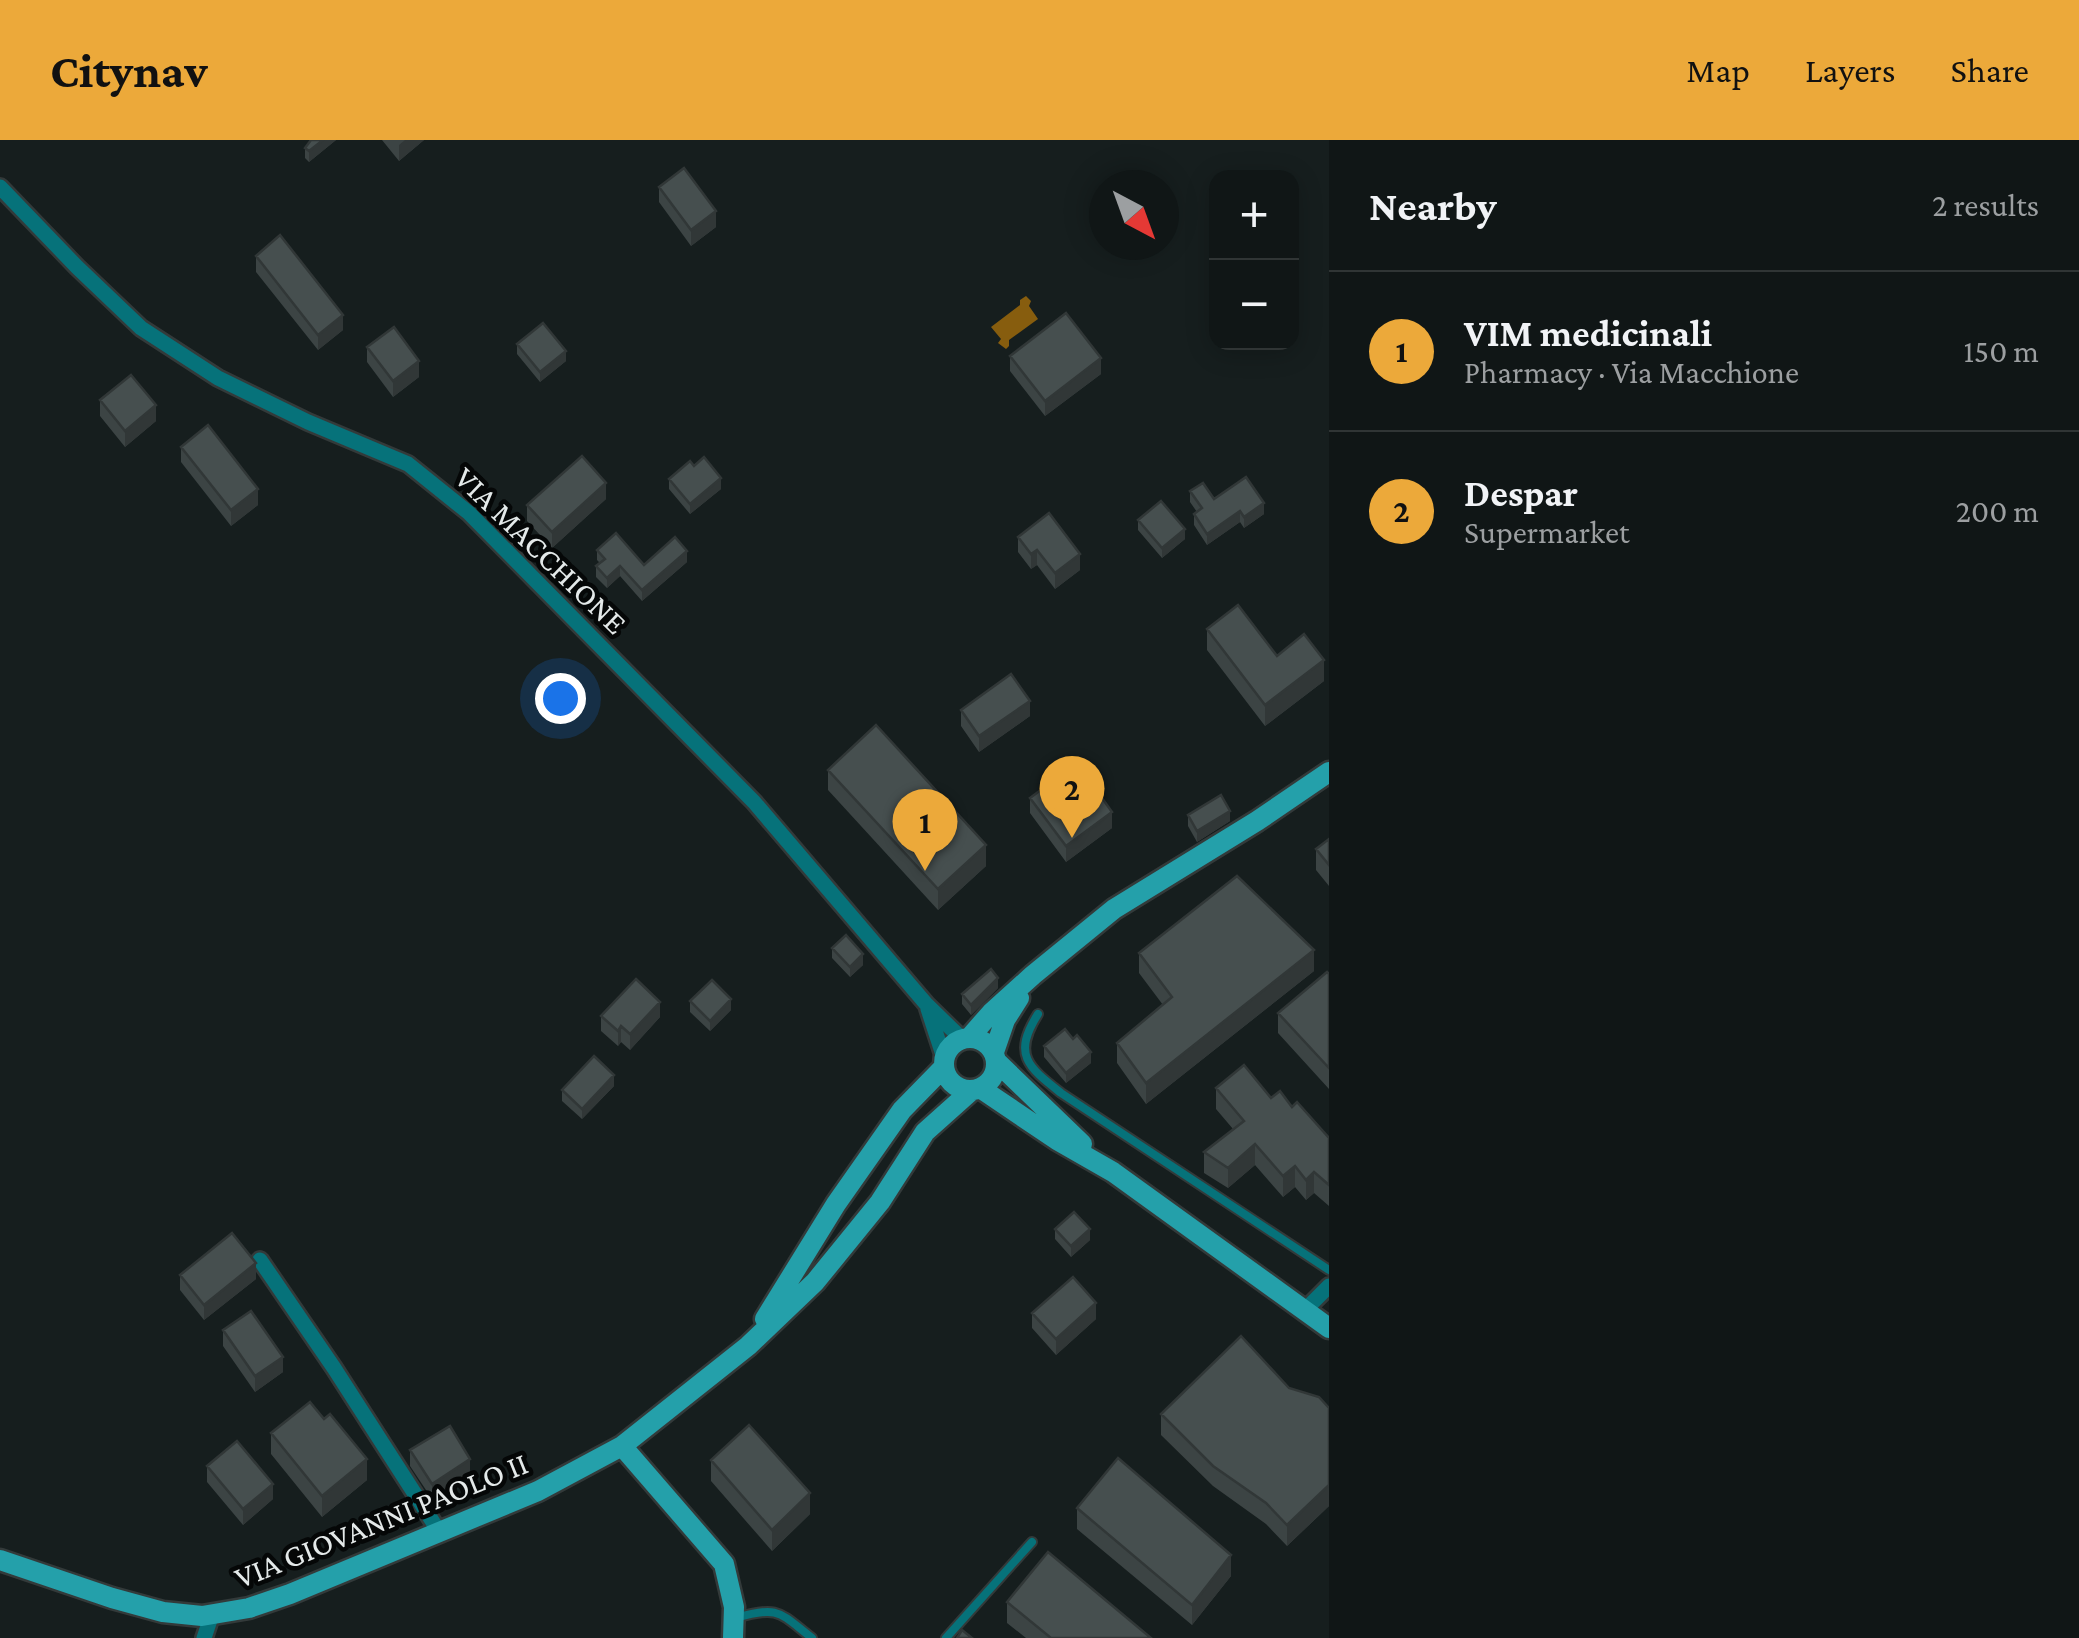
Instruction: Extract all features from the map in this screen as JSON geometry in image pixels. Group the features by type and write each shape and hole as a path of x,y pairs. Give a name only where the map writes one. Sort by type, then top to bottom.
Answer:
{"street":[{"name":"VIA MACCHIONE","path":"0,187 141,328 218,378 408,464 470,513 754,802 927,1005 966,1038"},
{"path":"1329,772 1114,909 1033,975 966,1038 950,1046 944,1062 946,1074 957,1086 976,1089 1113,1172 1329,1328"},
{"path":"976,1089 992,1077 1005,1020 1033,975"},
{"name":"VIA MACCHIONE","path":"927,1005 944,1062"},
{"path":"966,1038 984,1041 995,1057 1113,1172"},
{"name":"VIA GIOVANNI PAOLO II","path":"748,1346 836,1204 902,1110 944,1062"},
{"name":"VIA GIOVANNI PAOLO II","path":"0,1560 112,1598 163,1612 202,1616 250,1608 290,1594 538,1491 622,1446 748,1346 815,1282 880,1202 925,1132 976,1089"},
{"path":"260,1260 440,1533"},
{"path":"1304,1310 1329,1286"},
{"path":"622,1446 724,1564 734,1607 733,1629"},
{"path":"204,1638 212,1614"}],"lane":[{"path":"1038,1014 1024,1042 1034,1072 1061,1094 1329,1270"},
{"path":"946,1638 1032,1542"},
{"path":"733,1629 755,1612 779,1612 812,1638"}],"shaded area":[{"path":"1026,296 1038,319 1009,340 1006,349 998,343 1001,339 991,327"}],"building":[{"path":"311,140 323,140 309,151 305,148"},
{"path":"684,168 716,211 691,230 659,187"},
{"path":"280,235 343,315 318,335 256,256"},
{"path":"1066,313 1101,358 1045,401 1010,356"},
{"path":"543,323 566,351 540,372 517,344"},
{"path":"394,327 419,361 393,381 367,347"},
{"path":"131,375 156,405 125,431 100,400"},
{"path":"208,425 258,489 231,510 181,447"},
{"path":"582,456 606,483 552,532 527,505"},
{"path":"704,457 721,478 690,504 669,479 690,461 694,466"},
{"path":"1246,477 1264,503 1244,517 1240,511 1207,534 1194,514 1202,508 1190,491 1203,483 1214,499"},
{"path":"1161,501 1185,529 1162,548 1138,520"},
{"path":"1049,513 1080,554 1055,573 1037,550 1031,554 1018,537"},
{"path":"616,533 644,565 675,537 687,551 642,590 620,566 607,578 596,566 605,559 597,550"},
{"path":"1238,605 1277,656 1304,634 1324,660 1265,705 1207,629"},
{"path":"1011,674 1030,701 979,736 961,710"},
{"path":"876,725 986,845 938,889 828,770"},
{"path":"1077,763 1112,812 1066,846 1030,798"},
{"path":"1221,795 1230,811 1197,831 1188,815"},
{"path":"1329,839 1329,865 1316,849"},
{"path":"1237,876 1314,950 1146,1083 1117,1043 1172,997 1139,953"},
{"path":"846,935 863,954 850,967 832,948"},
{"path":"991,969 998,978 971,1005 962,994"},
{"path":"1329,974 1329,1068 1278,1013"},
{"path":"636,979 660,1002 630,1034 621,1026 618,1031 601,1016"},
{"path":"712,980 731,999 710,1021 690,1001"},
{"path":"1065,1029 1073,1039 1077,1035 1091,1052 1066,1073 1044,1046"},
{"path":"594,1056 614,1075 582,1109 562,1090"},
{"path":"1244,1065 1271,1098 1280,1091 1292,1107 1297,1102 1329,1138 1329,1185 1314,1172 1306,1180 1295,1166 1283,1176 1255,1144 1228,1168 1204,1152 1244,1121 1216,1088"},
{"path":"1074,1212 1090,1229 1071,1246 1055,1229"},
{"path":"232,1233 256,1263 204,1305 180,1275"},
{"path":"1073,1277 1096,1303 1056,1339 1032,1313"},
{"path":"251,1311 283,1357 255,1376 223,1330"},
{"path":"1241,1336 1289,1388 1319,1397 1329,1408 1329,1485 1287,1525 1266,1503 1213,1466 1161,1414"},
{"path":"310,1402 324,1419 330,1414 367,1459 322,1496 271,1433"},
{"path":"749,1425 810,1493 772,1530 711,1460"},
{"path":"450,1426 470,1459 432,1484 410,1450"},
{"path":"237,1441 273,1484 243,1509 207,1466"},
{"path":"1118,1458 1231,1555 1192,1605 1077,1508"},
{"path":"1048,1552 1151,1638 1051,1638 1007,1602"}],"place":[{"name":"Despar","path":"1072,838"},
{"name":"VIM medicinali","path":"925,871"}]}
